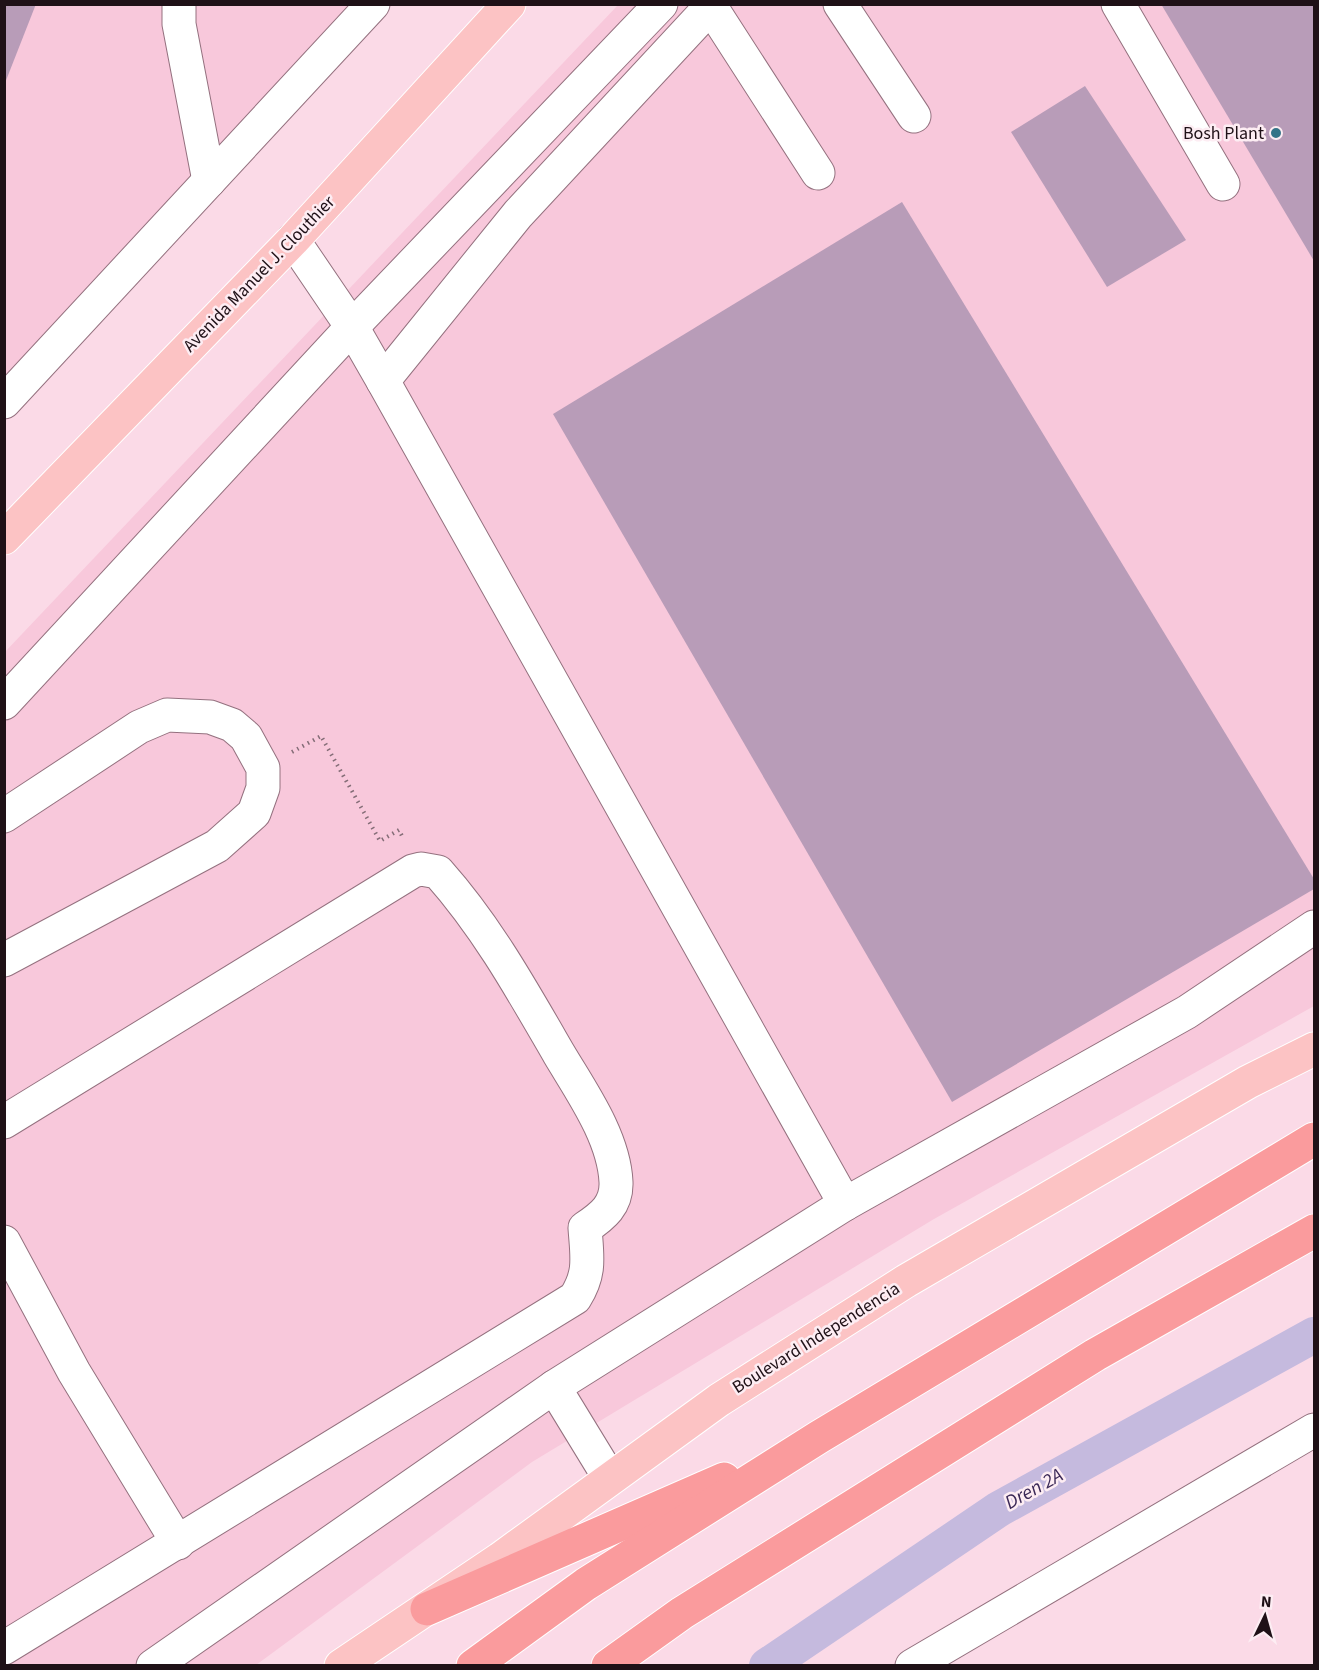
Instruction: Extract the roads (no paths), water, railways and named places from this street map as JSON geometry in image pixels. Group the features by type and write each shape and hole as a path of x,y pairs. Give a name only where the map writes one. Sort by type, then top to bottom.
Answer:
{"highway":[{"path":"473,1665 586,1584 819,1437 1314,1139"},
{"path":"608,1665 682,1613 1095,1355 1314,1231"},
{"path":"427,1609 819,1437"}],"main road":[{"name":"Avenida Manuel J. Clouthier","path":"4,538 294,240 509,4"},
{"name":"Boulevard Independencia","path":"341,1665 500,1559 609,1477 718,1400 906,1281 1248,1082 1314,1049"}],"street":[{"path":"179,4 179,24 209,181"},
{"path":"4,402 373,4"},
{"path":"4,703 352,327 660,4"},
{"path":"840,4 914,116"},
{"path":"1118,4 1223,184"},
{"path":"383,381 518,214 712,6 818,173"},
{"path":"294,240 352,327 383,381 845,1204"},
{"path":"4,816 139,727 167,715 210,717 232,725 246,737 263,768 263,788 254,813 217,846 4,960"},
{"path":"4,1122 413,871 421,869 438,872 476,916 571,1075 608,1144 616,1181 614,1199 603,1216 585,1228 588,1272 585,1283 575,1298 4,1648"},
{"path":"153,1665 554,1387 845,1204 1187,1012 1314,927"},
{"path":"4,1242 74,1372 178,1543"},
{"path":"554,1387 609,1477"},
{"path":"912,1665 1314,1430"}],"waterway":[{"name":"Dren 2A","path":"767,1666 999,1509 1314,1335"}],"place":[{"name":"Bosh Plant","path":"1276,133"}]}
